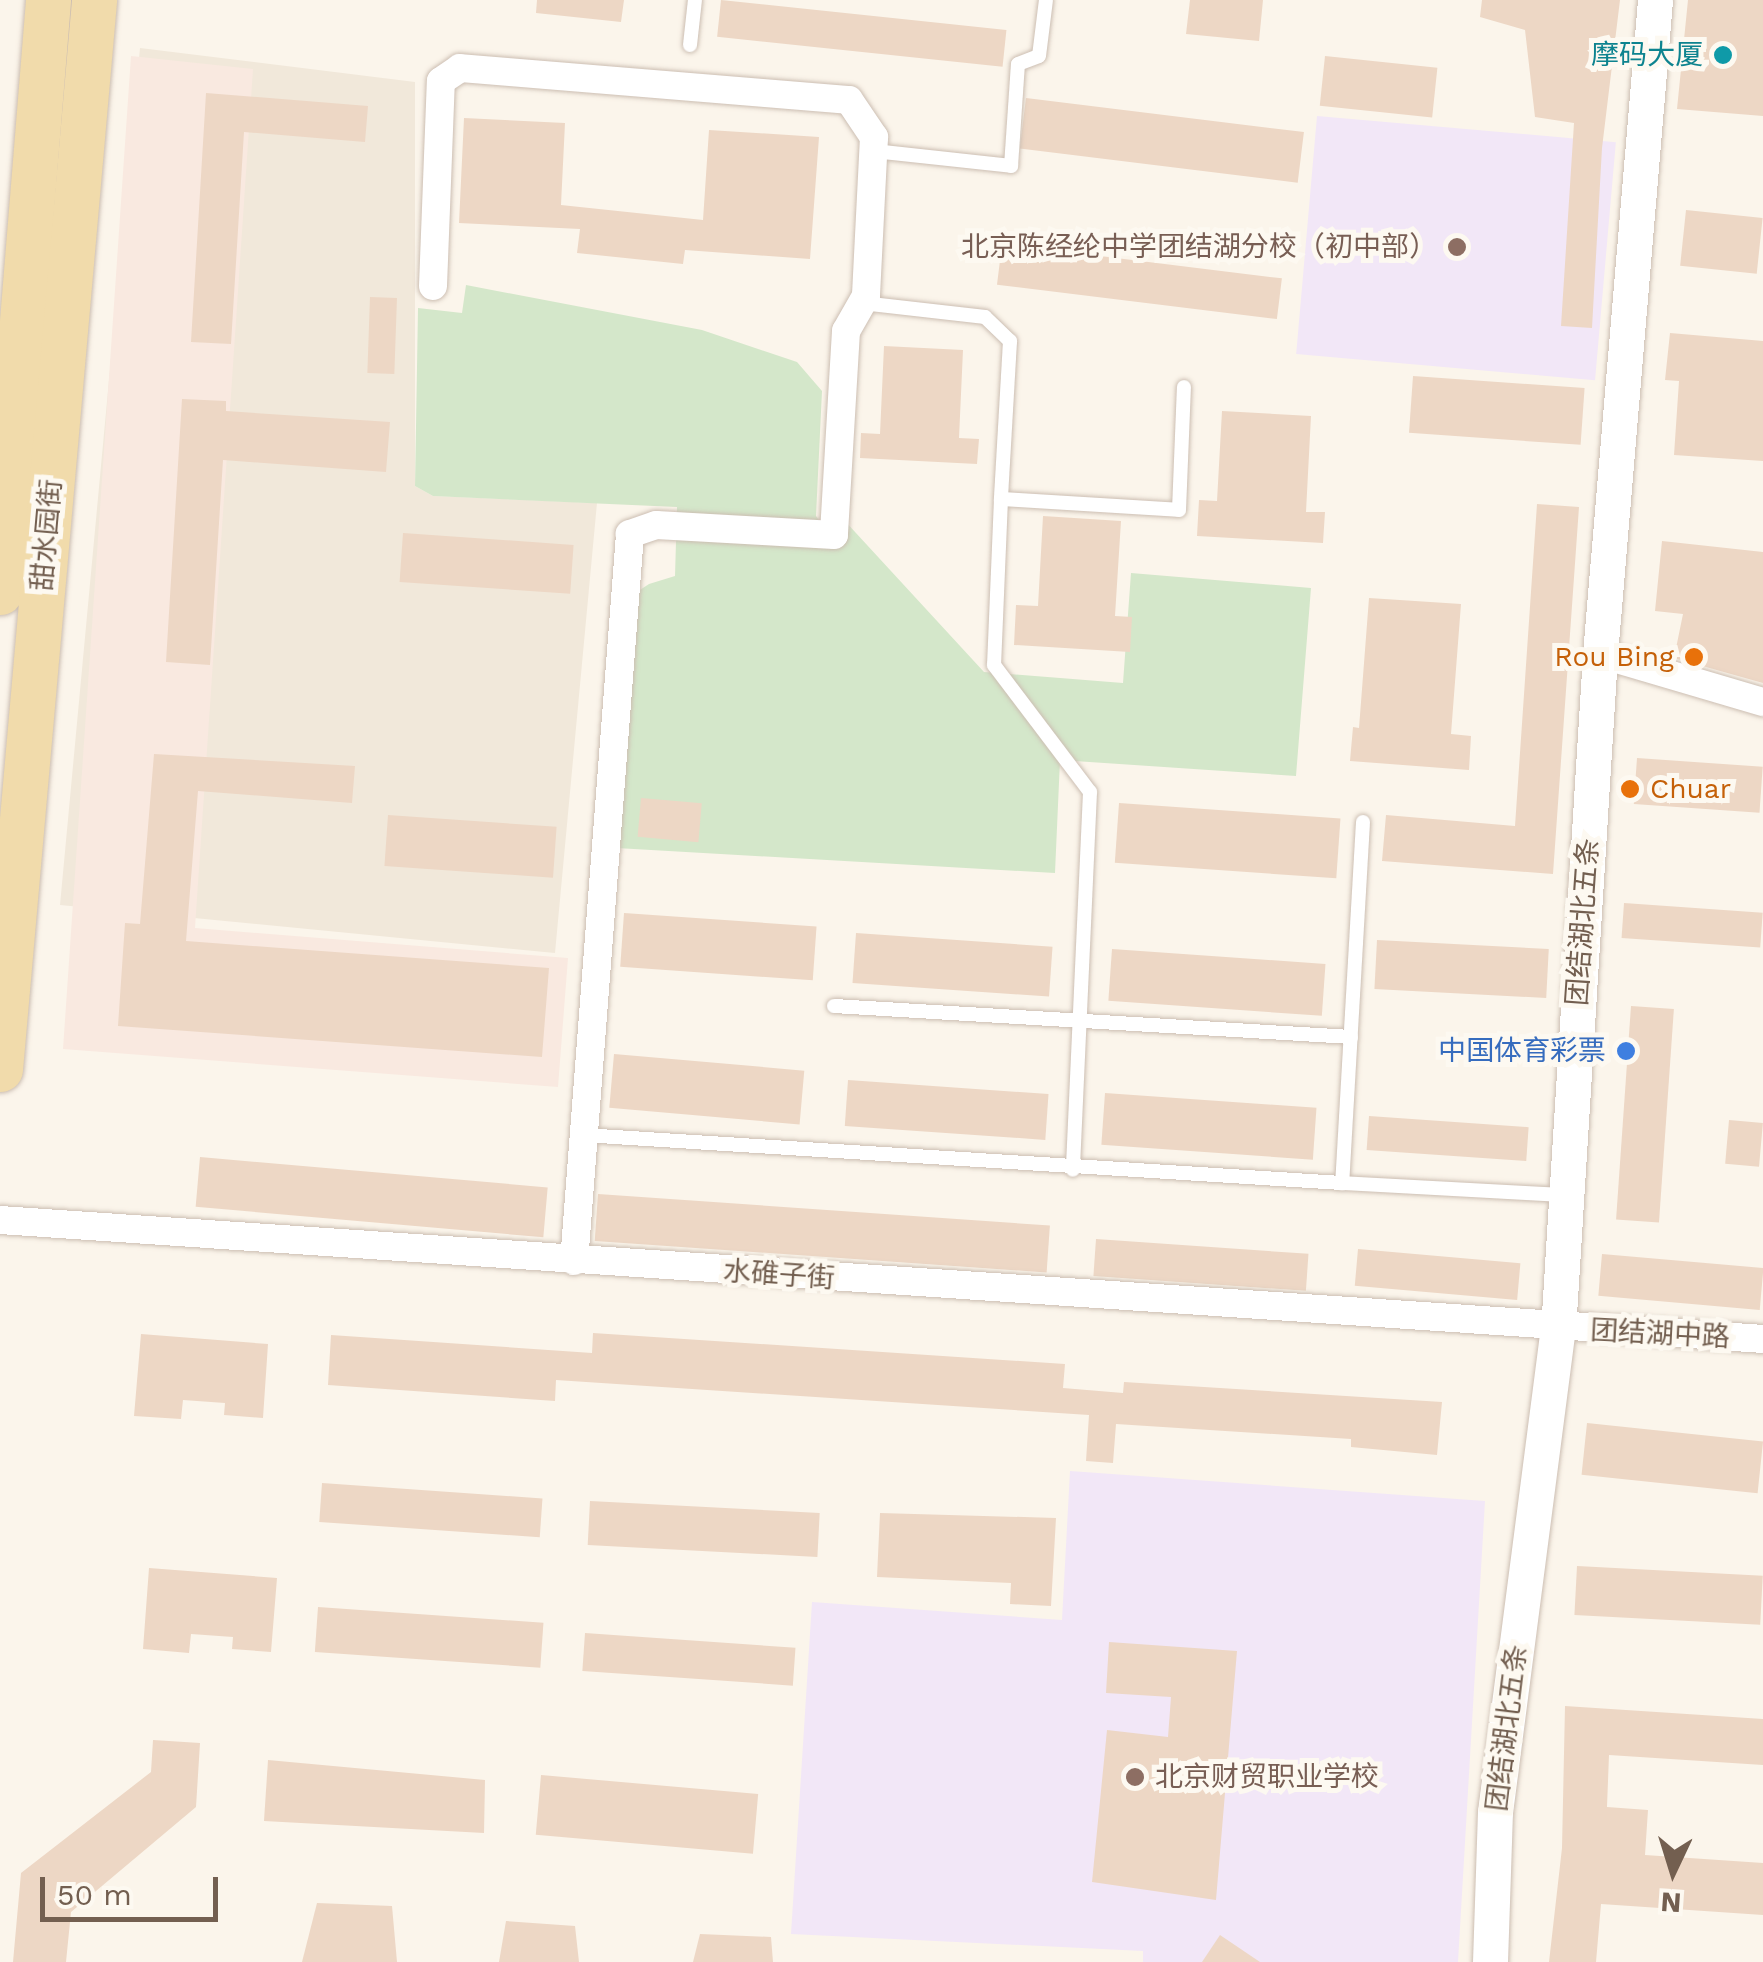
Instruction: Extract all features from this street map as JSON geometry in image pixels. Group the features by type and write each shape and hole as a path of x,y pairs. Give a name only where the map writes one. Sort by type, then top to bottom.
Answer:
{"main road":[{"name":"甜水园街","path":"0,592 48,0"},
{"name":"甜水园街","path":"0,1070 94,0"}],"street":[{"name":"团结湖北五条","path":"1490,1962 1495,1812 1558,1330 1600,654 1655,0"},
{"path":"433,286 441,81 460,68 849,100 874,137 862,303 846,330 834,535 656,525 630,534 574,1260"},
{"path":"1600,654 1763,702"},
{"name":"水碓子街","path":"0,1220 1558,1330"},
{"name":"团结湖中路","path":"1558,1330 1763,1339"}],"lane":[{"path":"690,45 695,0"},
{"path":"874,152 1011,166 1018,64 1040,56 1046,0"},
{"path":"862,303 985,318 1010,341 994,665 1090,792 1075,1020 1073,1170"},
{"path":"1002,498 1179,510 1184,387"},
{"path":"1342,1183 1362,822"},
{"path":"834,1006 1350,1037"},
{"path":"583,1134 1073,1170 1566,1195"}],"shaded area":[{"path":"140,48 415,82 415,486 433,496 597,503 555,953 60,905"},
{"path":"131,56 253,69 195,928 568,958 558,1087 63,1049"},
{"name":"北京陈经纶中学团结湖分校（初中部）","path":"1317,116 1616,142 1595,380 1296,354"},
{"name":"北京财贸职业学校","path":"1070,1471 1485,1501 1458,1962 1143,1962 1143,1951 791,1934 812,1602 1062,1620"}],"green space":[{"path":"466,285 702,330 797,362 822,391 816,516 825,529 844,520 984,672 1123,683 1131,573 1311,588 1296,776 1060,760 1055,873 599,847 614,607 649,584 675,576 677,507 433,496 415,486 418,308 462,313"}],"building":[{"path":"537,0 624,0 621,22 536,13"},
{"path":"721,0 1006,30 1003,67 717,37"},
{"path":"1190,0 1263,0 1259,41 1186,34"},
{"path":"1482,0 1620,0 1602,148 1592,328 1561,326 1574,123 1535,117 1525,30 1480,17"},
{"name":"摩码大厦","path":"1688,0 1763,0 1763,116 1677,109"},
{"path":"1325,56 1437,68 1432,118 1320,106"},
{"path":"206,93 368,106 365,142 244,132 231,344 191,342"},
{"path":"1026,98 1304,132 1298,183 1020,149"},
{"path":"464,118 565,123 561,205 703,220 709,130 819,137 810,259 685,250 683,264 577,253 580,229 459,223"},
{"path":"1686,210 1763,218 1757,274 1680,266"},
{"path":"1002,244 1282,278 1277,319 997,285"},
{"path":"370,297 397,298 394,374 367,373"},
{"path":"1670,333 1763,341 1763,461 1674,455 1679,381 1665,380"},
{"path":"884,346 963,350 959,438 979,439 977,464 860,458 861,433 880,434"},
{"path":"1413,376 1585,388 1581,445 1409,433"},
{"path":"182,399 226,401 226,411 390,422 386,472 223,460 210,665 166,662"},
{"path":"1222,411 1311,416 1306,512 1325,512 1323,543 1197,536 1199,500 1217,501"},
{"path":"1537,504 1579,507 1553,874 1382,861 1386,815 1515,826"},
{"path":"1043,516 1121,521 1115,616 1132,617 1130,652 1014,645 1016,605 1038,606"},
{"path":"403,533 574,545 570,594 400,582"},
{"path":"1662,541 1763,552 1763,683 1674,658 1683,614 1655,611"},
{"path":"1369,598 1461,604 1451,734 1471,736 1469,770 1350,761 1353,727 1359,728"},
{"path":"154,754 355,766 352,803 198,791 186,941 549,968 542,1057 118,1026 125,923 140,924"},
{"path":"1637,758 1763,767 1759,813 1634,804"},
{"path":"641,798 702,803 698,842 638,837"},
{"path":"1119,803 1340,818 1336,878 1115,863"},
{"path":"388,815 557,827 553,878 384,866"},
{"path":"1624,903 1763,913 1760,948 1622,938"},
{"path":"624,913 817,926 813,980 620,967"},
{"path":"856,933 1053,947 1049,997 853,983"},
{"path":"1377,940 1549,949 1546,998 1374,989"},
{"path":"1112,949 1325,964 1322,1016 1108,1001"},
{"path":"1631,1006 1674,1009 1659,1222 1616,1219"},
{"path":"614,1054 804,1071 800,1124 609,1108"},
{"path":"848,1080 1049,1094 1045,1140 845,1126"},
{"path":"1105,1093 1316,1108 1313,1160 1101,1145"},
{"path":"1369,1116 1529,1127 1526,1161 1367,1150"},
{"path":"1729,1120 1763,1123 1759,1167 1725,1164"},
{"path":"200,1157 548,1187 543,1237 196,1207"},
{"path":"598,1194 1050,1226 1047,1272 595,1241"},
{"path":"1096,1239 1308,1254 1306,1291 1093,1276"},
{"path":"1358,1249 1520,1263 1517,1300 1355,1286"},
{"path":"1602,1254 1763,1268 1760,1310 1598,1296"},
{"path":"593,1333 1065,1364 1063,1388 1123,1393 1124,1382 1442,1402 1437,1455 1351,1447 1351,1439 1116,1424 1113,1463 1086,1461 1089,1415 556,1380 555,1401 328,1385 331,1335 592,1353"},
{"path":"141,1334 268,1344 263,1418 224,1415 225,1403 183,1400 181,1419 134,1416"},
{"path":"1587,1423 1763,1441 1758,1493 1582,1475"},
{"path":"322,1483 542,1498 540,1537 319,1522"},
{"path":"590,1501 820,1513 817,1557 588,1545"},
{"path":"880,1513 1056,1518 1051,1606 1010,1604 1011,1583 877,1577"},
{"path":"1577,1566 1763,1576 1760,1625 1574,1615"},
{"path":"149,1568 277,1578 271,1652 232,1649 233,1637 191,1634 189,1653 143,1649"},
{"path":"318,1607 543,1623 540,1668 315,1652"},
{"path":"585,1633 795,1648 793,1686 582,1671"},
{"path":"1109,1642 1237,1651 1216,1900 1092,1882 1107,1730 1168,1737 1171,1697 1106,1693"},
{"path":"1565,1706 1763,1719 1763,1765 1609,1755 1607,1807 1648,1810 1645,1855 1763,1863 1763,1915 1601,1904 1596,1962 1549,1962 1562,1848"},
{"path":"153,1740 200,1743 196,1807 71,1912 66,1962 13,1962 21,1873 151,1772"},
{"path":"268,1760 485,1780 484,1833 264,1821"},
{"path":"541,1775 758,1794 753,1854 536,1835"},
{"path":"317,1903 392,1906 397,1962 302,1962"},
{"path":"506,1921 575,1926 579,1962 499,1962"},
{"path":"700,1934 771,1937 773,1962 693,1962"},
{"path":"1220,1935 1260,1962 1202,1962"}],"place":[{"name":"摩码大厦","path":"1723,55"},
{"name":"北京陈经纶中学团结湖分校（初中部）","path":"1457,247"},
{"name":"Rou Bing","path":"1694,657"},
{"name":"Chuar","path":"1630,789"},
{"name":"中国体育彩票","path":"1626,1051"},
{"name":"北京财贸职业学校","path":"1135,1777"}]}
